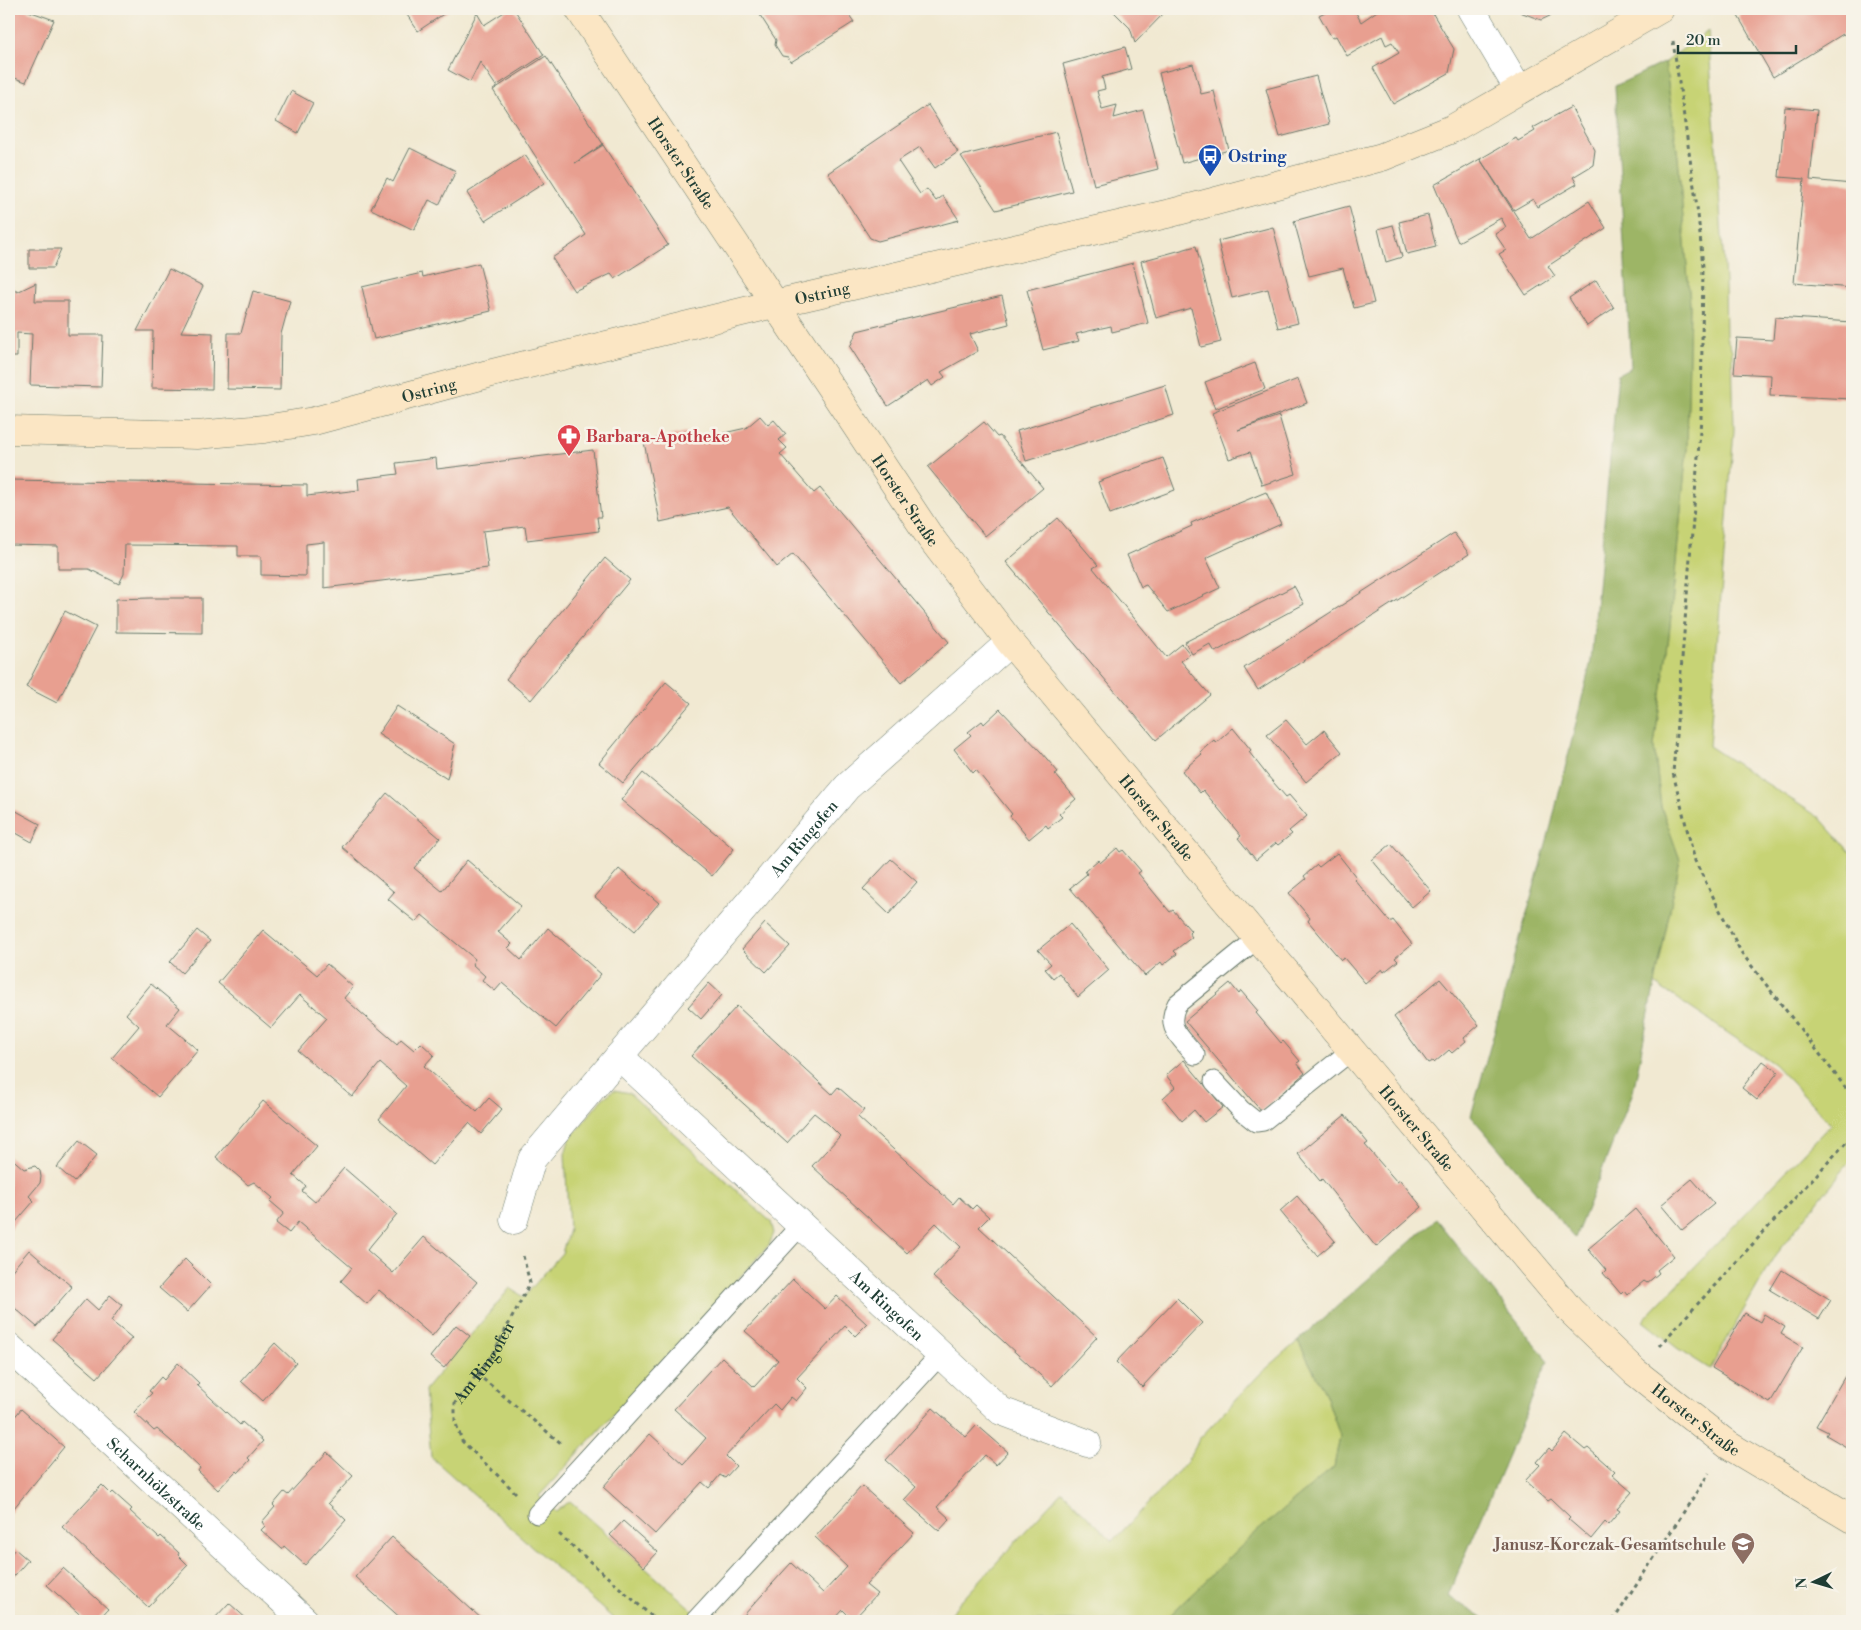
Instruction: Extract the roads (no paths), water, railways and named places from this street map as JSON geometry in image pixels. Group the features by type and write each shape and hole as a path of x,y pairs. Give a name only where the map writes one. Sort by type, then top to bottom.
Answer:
{"main road":[{"name":"Horster Straße","path":"579,9 930,537 1010,642 1571,1311 1635,1372 1728,1445 1852,1519"},
{"name":"Ostring","path":"9,430 197,435 264,429 325,419 488,374 774,304 1171,213 1382,157 1452,128 1660,9"}],"street":[{"path":"1471,9 1520,90"},
{"name":"Am Ringofen","path":"514,1220 532,1159 847,787 1010,642"},
{"name":"Am Ringofen","path":"619,1056 1001,1411 1087,1444"},
{"name":"Scharnhölzstraße","path":"9,1347 305,1621"}],"lane":[{"path":"1195,1054 1173,1027 1172,1015 1177,1004 1258,938"},
{"path":"1214,1081 1241,1110 1256,1122 1263,1121 1352,1050"},
{"path":"537,1514 801,1225"},
{"path":"695,1621 940,1355"}],"place":[{"name":"Ostring","path":"1210,177"},
{"name":"Barbara-Apotheke","path":"569,457"},
{"name":"Janusz-Korczak-Gesamtschule","path":"1743,1565"}]}
